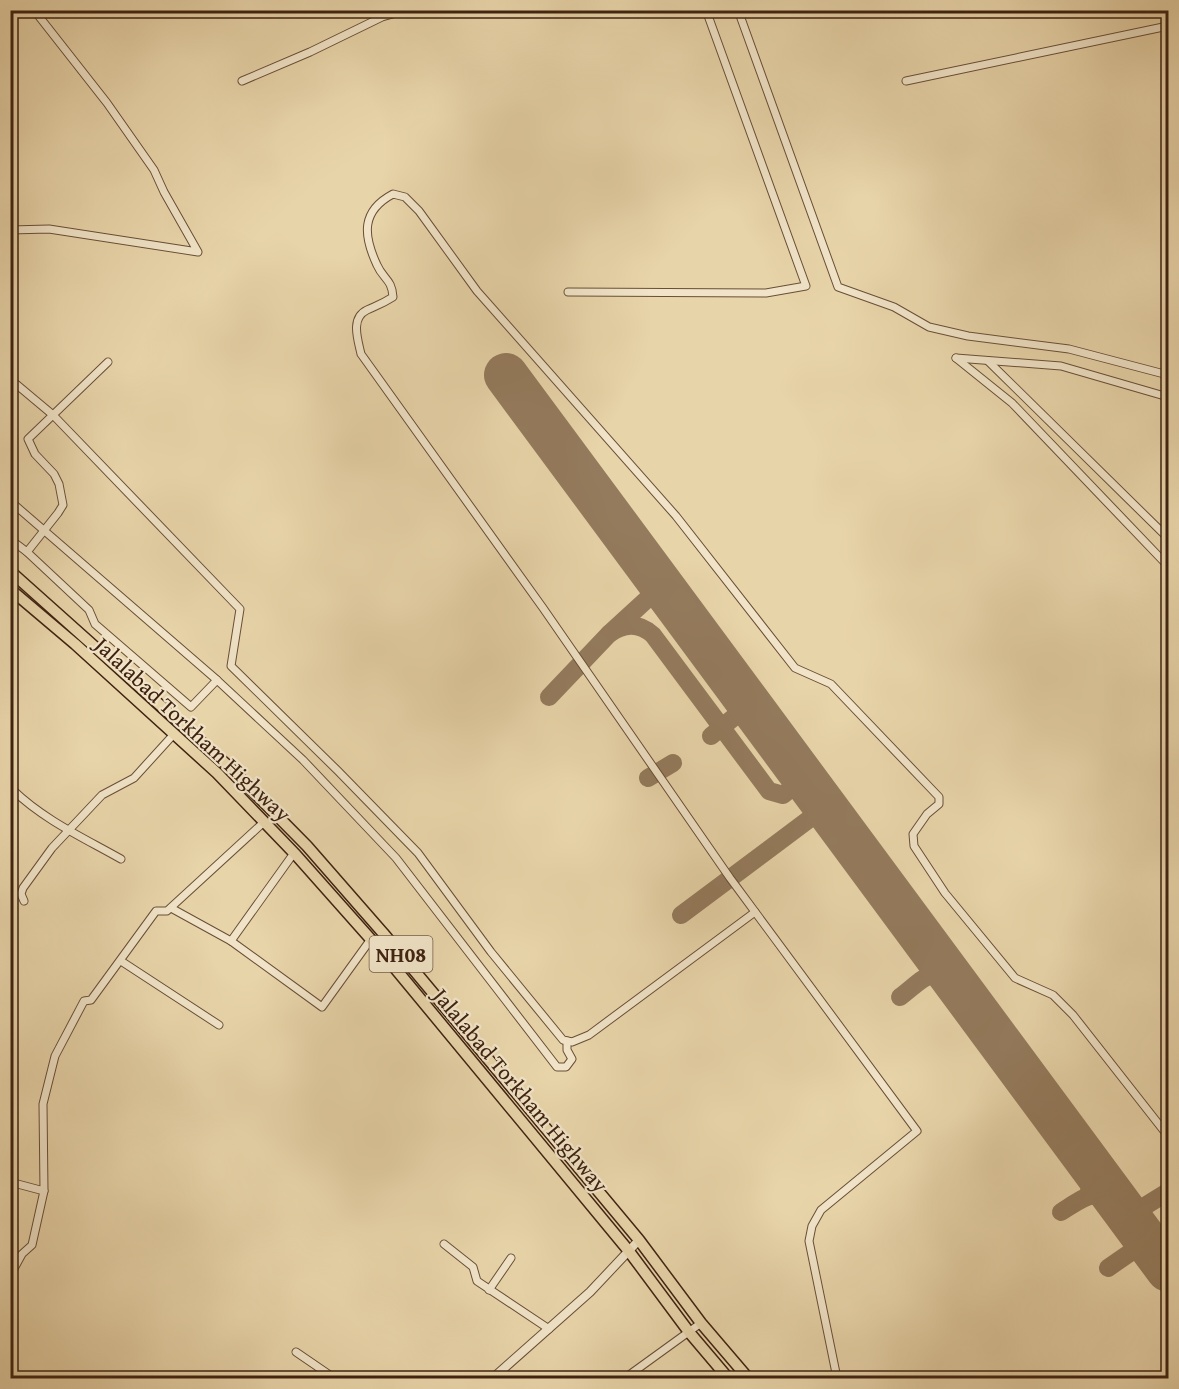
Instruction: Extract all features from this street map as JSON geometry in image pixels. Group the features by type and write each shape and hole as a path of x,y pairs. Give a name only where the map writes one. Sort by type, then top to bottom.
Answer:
{"highway":[{"name":"NH08","path":"10,571 226,764 307,846 384,933 639,1240 701,1323 748,1378"},
{"name":"Jalalabad Torkham Highway","path":"10,589 217,773 294,853 371,939 628,1250 689,1332 728,1378"}],"street":[{"path":"10,230 49,230 198,252 154,170 90,81 34,10"},
{"path":"243,81 382,17 406,10"},
{"path":"567,292 766,293 806,286 706,10"},
{"path":"738,10 838,287 894,307 929,327 968,336 1069,349 1168,375"},
{"path":"906,81 1020,59 1168,26"},
{"path":"837,1378 809,1241 812,1226 821,1210 917,1131 755,912 543,608 361,354 356,332 357,321 364,310 380,306 393,297 393,286 377,266 366,229 370,214 378,201 393,194 405,197 419,211 477,291 676,516 795,668 831,684 939,797 939,804 927,814 913,834 914,846 945,893 1015,978 1053,995 1073,1015 1168,1136"},
{"path":"1168,397 1069,367 956,358 1012,403 1168,566"},
{"path":"988,361 1168,537"},
{"path":"27,552 63,505 59,484 54,474 35,454 28,439 108,362"},
{"path":"10,379 53,416 240,609 231,666 418,853 563,1040 572,1042 589,1035 755,912"},
{"path":"10,501 217,680 303,760 396,858 557,1068 566,1067 572,1059 567,1050 567,1041"},
{"path":"10,538 89,610 96,624 191,707 217,680"},
{"path":"24,901 21,894 22,888 52,848 102,795 134,778 174,734"},
{"path":"10,791 13,790 27,804 47,818 121,859"},
{"path":"10,1276 22,1254 32,1245 44,1191 44,1104 55,1056 80,1006 84,1001 91,1000 156,911 168,911 264,822"},
{"path":"231,941 294,853"},
{"path":"171,908 231,941 322,1007 371,939"},
{"path":"121,961 219,1025"},
{"path":"10,1182 44,1191"},
{"path":"493,1378 590,1292 639,1240"},
{"path":"444,1244 473,1267 477,1281 549,1329"},
{"path":"489,1290 511,1258"},
{"path":"625,1378 701,1323"},
{"path":"296,1352 334,1378"}],"taxiway":[{"path":"549,697 609,634 656,591 667,592"},
{"path":"609,634 626,626 637,626 653,635 769,791 783,795 804,778"},
{"path":"740,691 745,700 744,709"},
{"path":"711,736 744,709 756,711"},
{"path":"648,778 673,763"},
{"path":"816,814 821,805 817,794"},
{"path":"681,915 816,814 825,813 836,820"},
{"path":"921,936 933,960 928,976"},
{"path":"900,997 922,979 935,974 942,975 959,987"},
{"path":"1083,1154 1093,1178 1088,1195"},
{"path":"1129,1216 1166,1193"},
{"path":"1061,1212 1078,1201 1098,1195 1123,1209"},
{"path":"1108,1268 1147,1241"}],"runway":[{"path":"506,375 1168,1270"}]}
